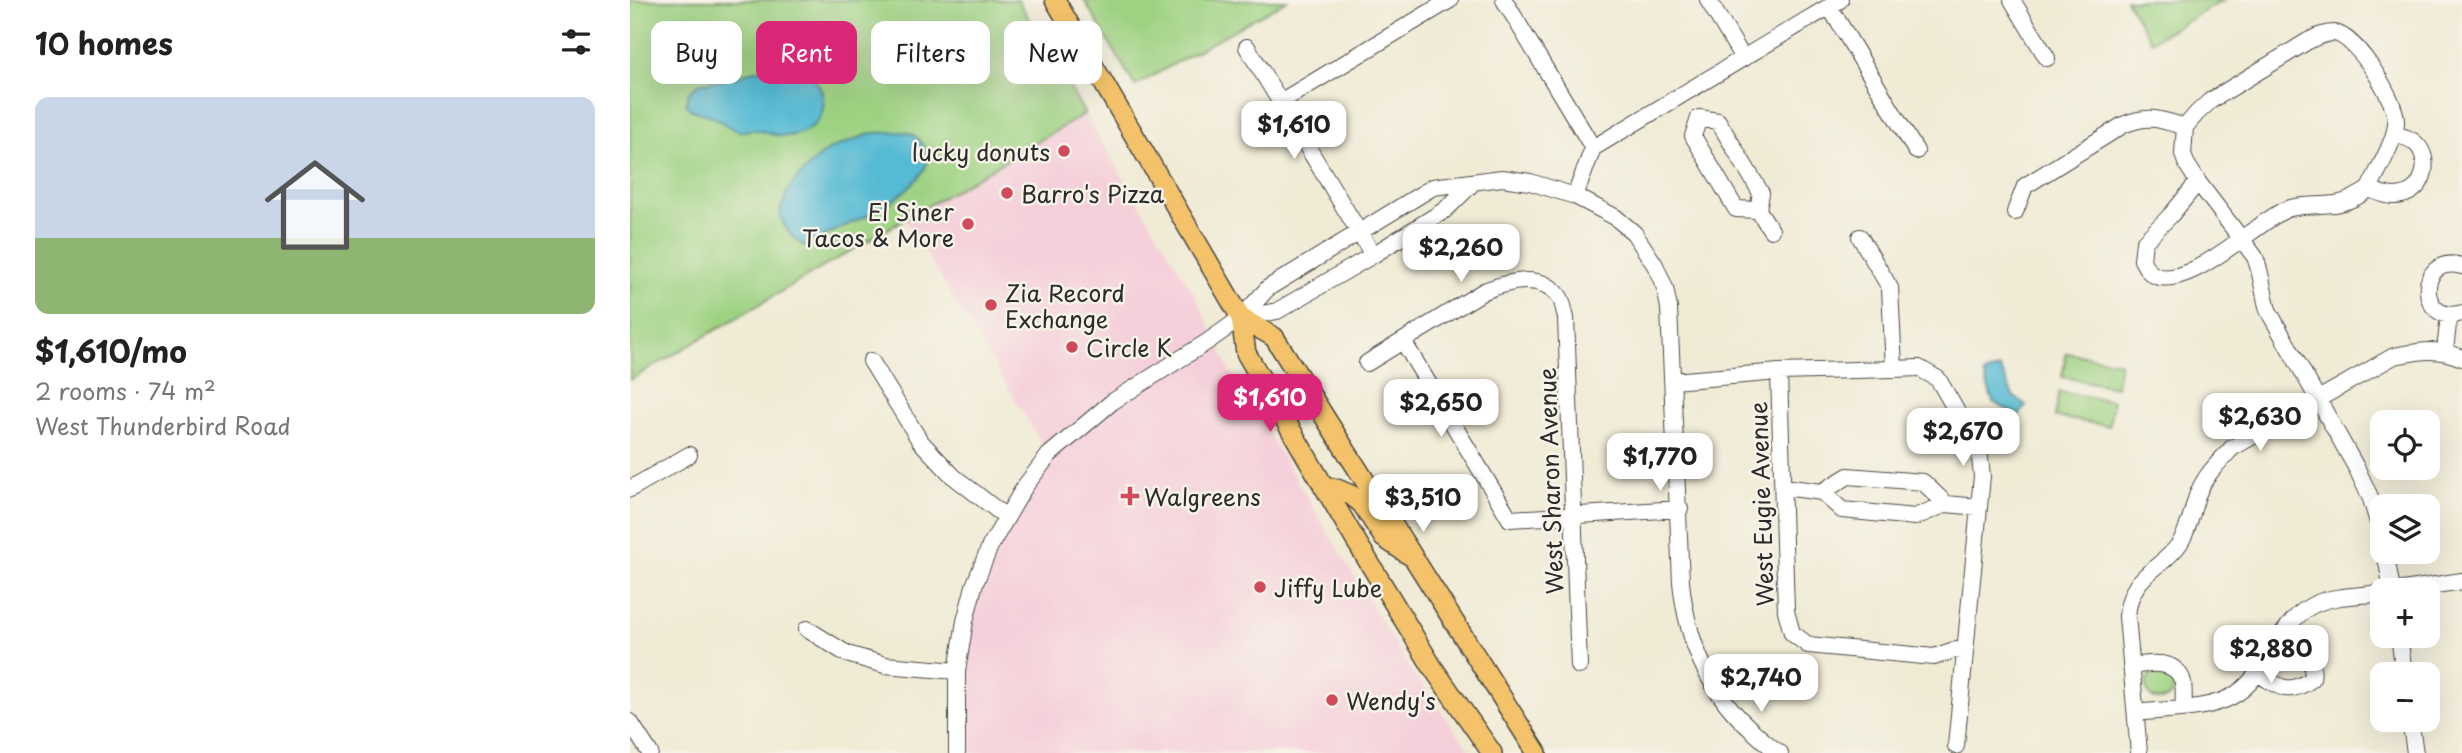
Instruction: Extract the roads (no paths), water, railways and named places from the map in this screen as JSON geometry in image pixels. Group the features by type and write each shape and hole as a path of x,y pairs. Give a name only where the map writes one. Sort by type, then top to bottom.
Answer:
{"main road":[{"path":"1055,0 1241,317 1246,353 1433,668 1492,753"},
{"path":"1241,317 1274,337 1537,753"},
{"path":"1324,486 1352,495 1362,504 1384,538 1415,558"}],"street":[{"path":"1280,103 1450,0"},
{"path":"1504,0 1593,148"},
{"path":"1708,0 1744,58"},
{"path":"2012,0 2047,58"},
{"path":"1575,196 1593,148 1834,3 1916,151"},
{"path":"2198,182 2144,242 2142,260 2151,274 2164,277 2186,273 2208,263 2241,240 2285,210 2340,203 2356,198 2369,189 2396,122 2393,106 2359,48 2349,39 2335,33 2320,35 2308,41 2210,101 2185,127 2183,154 2198,182 2241,240 2255,257 2262,274 2262,291 2268,310 2370,497"},
{"path":"1247,47 1373,255"},
{"path":"1684,94 1699,118 1718,121 1761,193 1758,209 1771,230"},
{"path":"1699,118 1693,136 1736,209 1758,209"},
{"path":"2015,212 2025,186 2123,125 2138,119 2154,118 2185,127"},
{"path":"2369,189 2392,197 2406,195 2417,187 2423,177 2425,166 2422,152 2414,141 2393,134"},
{"path":"957,753 957,671 974,586 990,546 1006,517 1049,455 1112,402 1208,342 1241,317 1268,288 1359,232 1433,187 1502,178 1530,182 1575,196 1598,207 1634,233 1656,265 1669,308 1681,582 1686,617 1701,662 1722,698 1741,721 1780,753"},
{"path":"1241,317 1277,311 1445,210 1474,182"},
{"path":"1860,237 1890,288 1894,369"},
{"path":"2445,351 2456,314 2434,307 2429,299 2428,282 2438,268 2446,265 2462,266"},
{"name":"West Sharon Avenue","path":"1403,341 1484,291 1503,284 1530,280 1548,286 1560,297 1566,318 1579,666"},
{"path":"1367,363 1403,341 1510,519 1679,509"},
{"path":"2139,753 2127,615 2129,599 2135,588 2181,541 2198,494 2214,468 2232,448 2394,356 2421,351 2445,351 2462,358"},
{"path":"871,361 920,441 953,476 1006,517"},
{"path":"1673,381 1779,372 1919,368 1938,379 1979,450 1982,476 1956,746"},
{"name":"West Eugie Avenue","path":"1779,372 1786,611 1792,633 1808,645 1934,657 1954,650 1965,651"},
{"path":"630,489 689,455"},
{"path":"1822,492 1848,476 1923,482 1946,504"},
{"path":"1784,487 1822,492 1842,510 1915,517 1946,504 1979,507"},
{"path":"2440,584 2462,581"},
{"path":"2136,713 2216,704 2234,695 2258,673 2298,615 2314,604 2370,595"},
{"path":"807,629 847,654 885,665 957,671"},
{"path":"2258,673 2275,685 2290,690 2312,679 2314,669 2311,660 2301,645 2283,634"},
{"path":"2131,666 2158,663 2171,667 2182,679 2184,707"},
{"path":"630,722 650,753"},
{"path":"2412,732 2415,753"}],"water":[{"path":"755,70 756,84 818,84 823,105 821,116 814,125 803,132 787,136 755,130 739,131 712,116 690,109 686,104 688,94 698,84 742,84 742,75"},
{"path":"907,132 922,144 928,160 916,180 902,193 872,214 823,236 807,247 793,237 780,212 788,190 813,162 830,149 872,133"},
{"path":"2000,368 2013,396 2026,405 2019,416 1993,402 1984,374"}],"place":[{"name":"lucky donuts","path":"1064,151"},
{"name":"Barro's Pizza","path":"1007,193"},
{"name":"El Siner Tacos & More","path":"968,224"},
{"name":"Zia Record Exchange","path":"991,305"},
{"name":"Circle K","path":"1072,347"},
{"name":"Walgreens","path":"1130,496"},
{"name":"Jiffy Lube","path":"1260,587"},
{"name":"Wendy's","path":"1332,700"}]}
